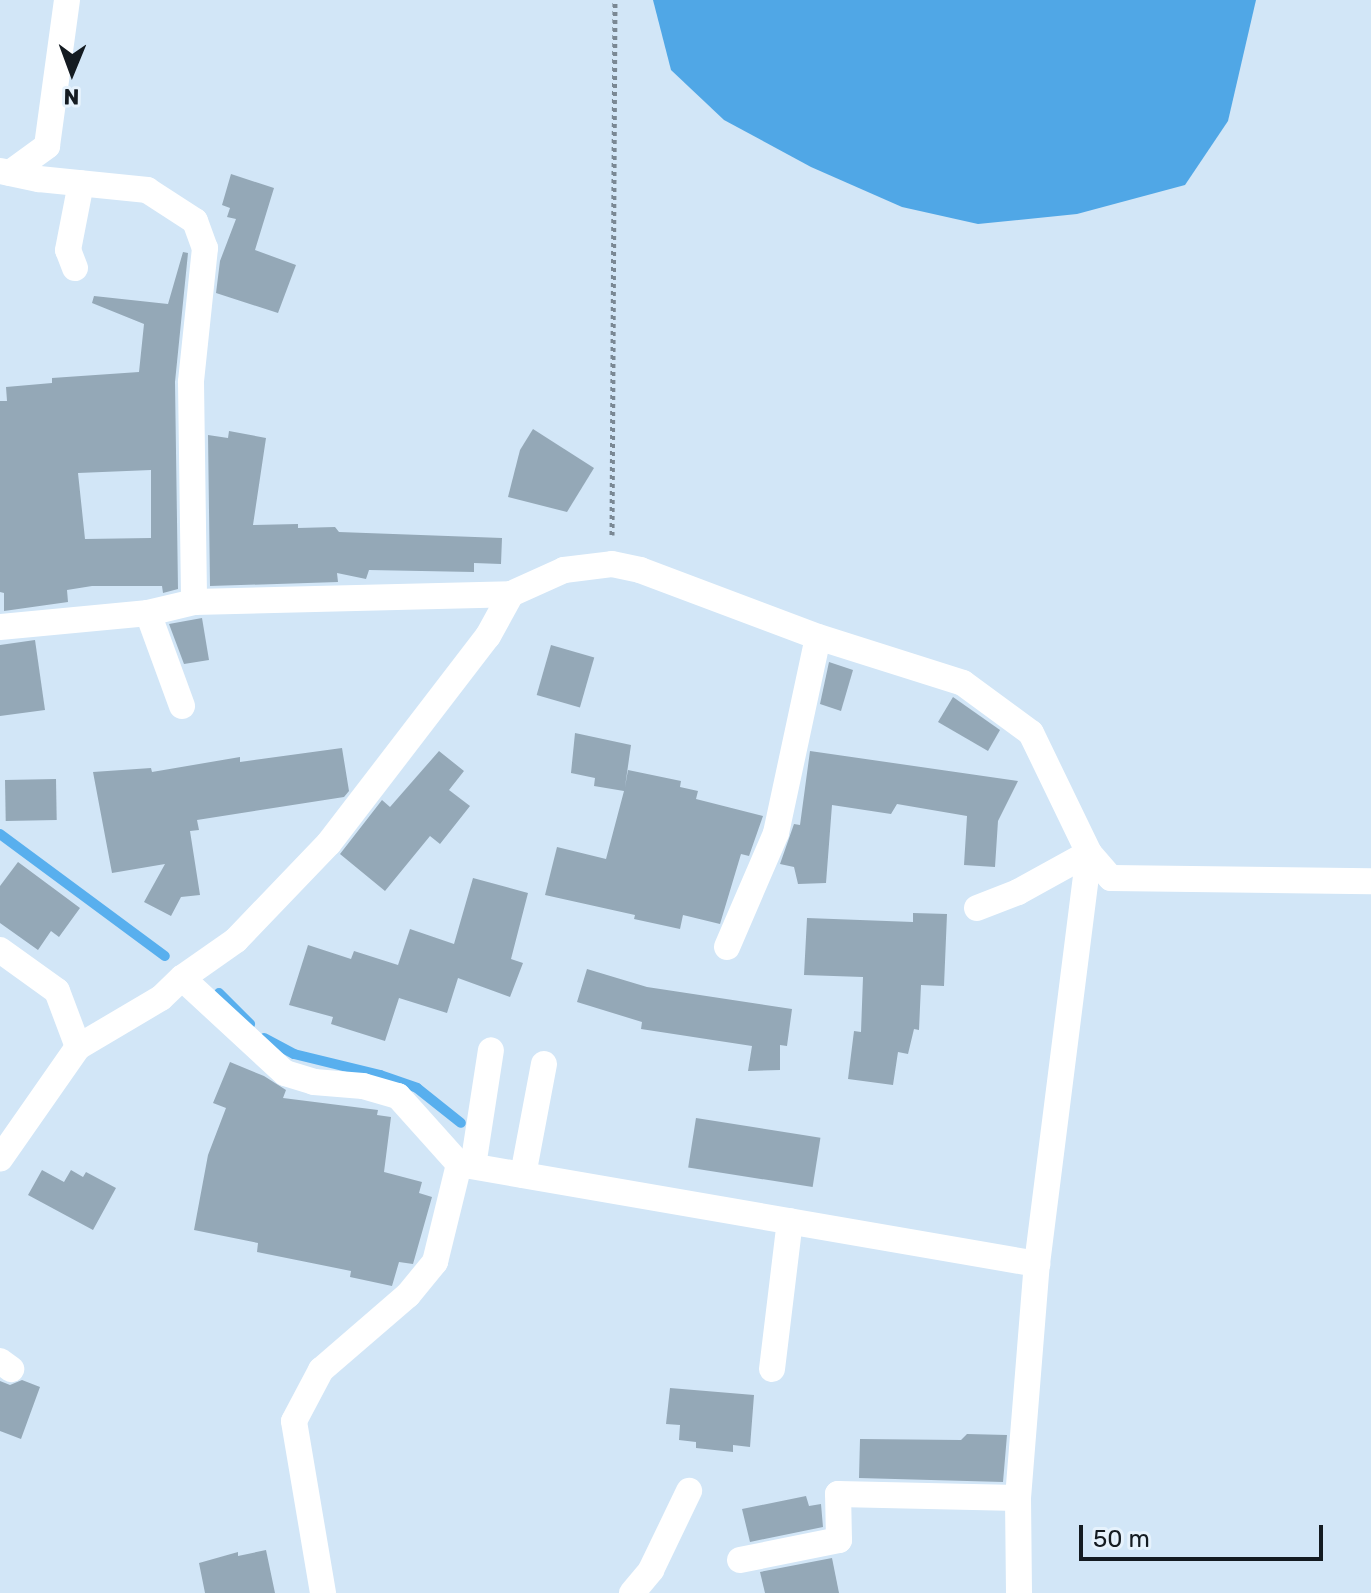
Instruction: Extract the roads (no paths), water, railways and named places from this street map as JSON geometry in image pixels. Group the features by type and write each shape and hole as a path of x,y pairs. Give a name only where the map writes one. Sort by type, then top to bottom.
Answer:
{"street":[{"path":"5,172 47,146 67,0"},
{"path":"5,172 147,190 195,221 205,248 191,382 194,602"},
{"path":"75,268 68,250 81,183"},
{"path":"0,627 148,613 194,602 511,594 564,570 612,564 640,570 818,637 963,683 1004,710 1031,733 1089,853 1111,878 1371,881"},
{"path":"0,1159 78,1047 161,998 182,978 236,940 329,843 488,636 511,594"},
{"path":"148,613 182,706"},
{"path":"727,947 776,833 818,637"},
{"path":"977,908 1018,892 1089,853"},
{"path":"1019,1593 1018,1498 1037,1264 1089,853"},
{"path":"0,950 57,991 78,1047"},
{"path":"182,978 285,1073 314,1082 363,1086 398,1096 466,1165 1037,1264"},
{"path":"323,1593 294,1421 321,1370 408,1295 435,1262 466,1165 491,1050"},
{"path":"523,1175 544,1064"},
{"path":"772,1369 790,1221"},
{"path":"632,1593 651,1570 689,1491"},
{"path":"740,1560 839,1540 838,1494 1018,1498"}],"waterway":[{"path":"0,834 165,956"},
{"path":"219,993 250,1024"},
{"path":"264,1038 294,1054 380,1075 417,1088 461,1123"}]}
